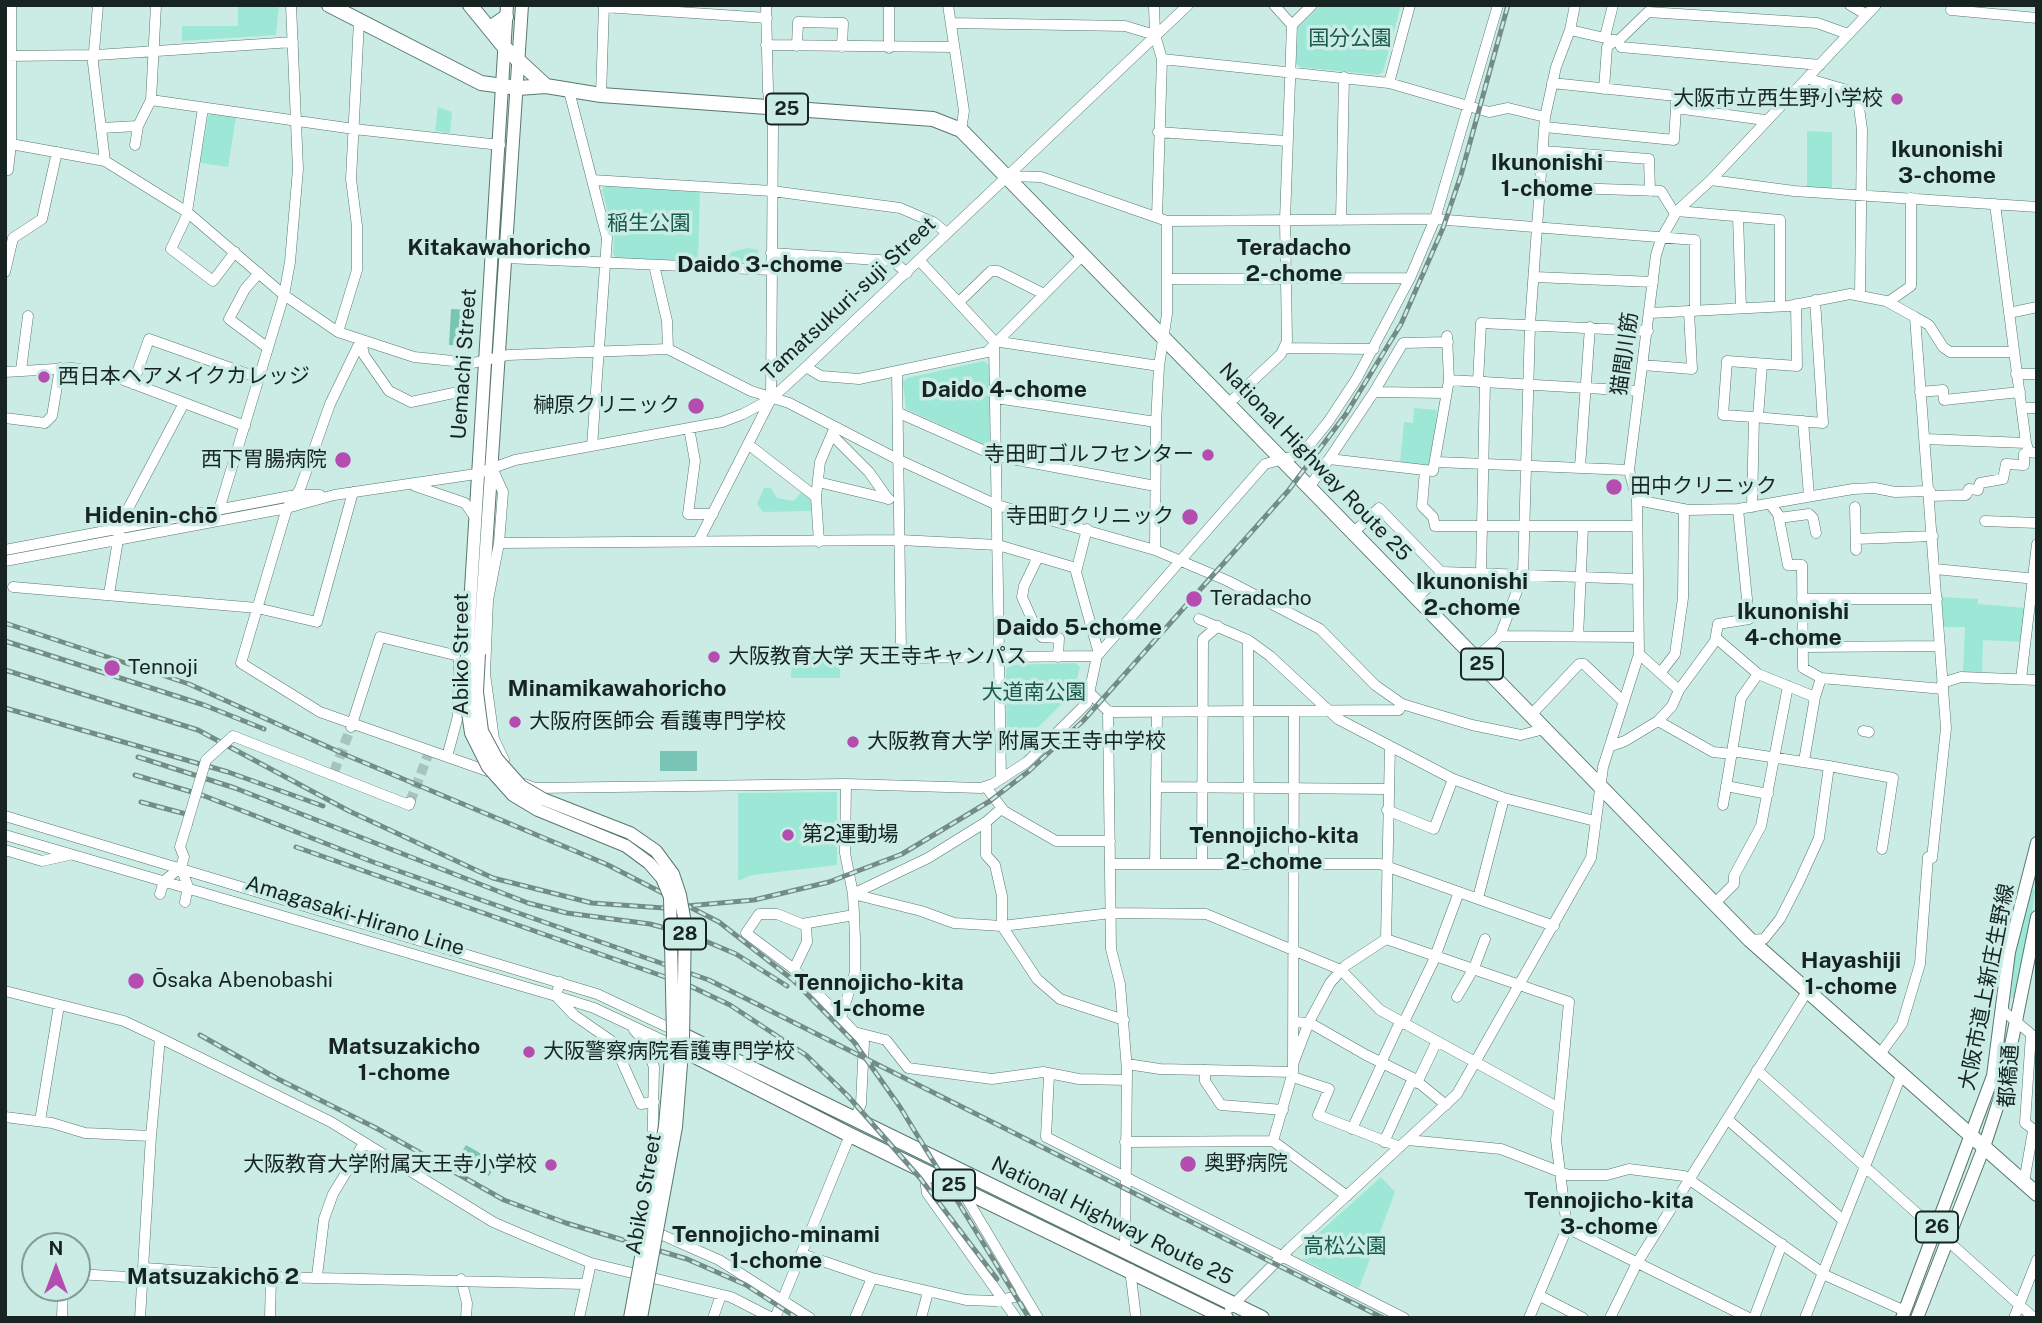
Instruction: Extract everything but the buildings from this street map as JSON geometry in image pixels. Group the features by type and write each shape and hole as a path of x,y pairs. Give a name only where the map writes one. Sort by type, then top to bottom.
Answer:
{"highway":[{"path":"470,5 505,48 520,59 546,86"},
{"name":"National Highway Route 25","path":"336,7 481,83 518,88 546,86 601,95 933,119 961,130 1285,459 1751,940 2037,1194"},
{"path":"490,28 506,11"},
{"name":"National Highway Route 25","path":"679,1033 1262,1318"},
{"name":"National Highway Route 25","path":"687,1052 850,1135 1130,1269 1222,1317"}],"main road":[{"name":"Uemachi Street","path":"493,470 522,5"},
{"name":"Uemachi Street","path":"477,474 500,145 506,11"},
{"name":"Abiko Street","path":"493,470 473,654 465,692 471,733 488,767 513,795 538,810 626,846 649,863 662,878 670,897 673,1035 665,1126 630,1318"},
{"name":"Abiko Street","path":"477,474 473,654 482,731 497,760 521,786 543,799 630,833 656,851 673,874 680,895 685,923 681,1075 676,1128 641,1318"},
{"name":"大阪市道上新庄生野線","path":"1972,1136 1993,1076 2009,952 2037,844"},
{"name":"大阪市道上新庄生野線","path":"1984,1147 2004,1084 2033,954 2037,917"},
{"name":"26","path":"1904,1314 1972,1136"},
{"name":"26","path":"1917,1318 1984,1147"},
{"path":"624,1318 633,1274"},
{"path":"646,1318 652,1279"}],"street":[{"path":"5,169 8,170 12,144 7,55 11,5"},
{"path":"98,5 96,55 93,63 105,161"},
{"path":"135,145 138,127 151,100 156,5"},
{"path":"219,510 284,295 298,169 291,5"},
{"path":"699,540 771,399 771,108 766,5"},
{"path":"889,5 889,48"},
{"path":"948,5 964,111 961,130"},
{"path":"1154,5 1155,35 1163,59 1158,132 1157,217"},
{"name":"Tamatsukuri-suji Street","path":"5,561 287,508 334,495 477,474 515,460 722,422 771,399 1188,5"},
{"path":"1274,5 1292,25 1285,220 1286,348"},
{"path":"1292,25 1312,5"},
{"path":"1389,83 1410,5"},
{"path":"897,371 901,652 904,658 999,659 1098,655 1265,464 1302,454 1328,422 1374,349 1436,219 1498,5"},
{"path":"1476,658 1500,636 1523,575 1527,384 1545,122 1552,83 1570,30 1575,5"},
{"path":"1613,5 1613,39"},
{"path":"1850,5 1867,15"},
{"name":"猫間川筋","path":"1222,1317 1282,1256 1457,1094 1591,858 1600,787 1639,654 1637,500 1629,470 1661,239 1676,213 1712,180 1765,120 1809,79 1876,5"},
{"path":"1952,5 1951,10 2037,18"},
{"path":"601,95 604,6 766,18"},
{"path":"1604,89 1607,47 1648,9 1817,23 1849,34"},
{"path":"338,332 357,270 358,226 351,179 359,21"},
{"path":"797,46 798,22 842,23 842,47"},
{"path":"951,23 1125,26 1155,35"},
{"path":"1570,30 1613,39 1621,47 1820,65"},
{"path":"7,55 96,55 293,42"},
{"path":"766,45 954,47"},
{"path":"1163,59 1389,83 1471,104 1489,112 1508,108 1545,122 1674,140 1676,96 1552,83"},
{"path":"1341,220 1344,77"},
{"path":"1809,79 1857,93 1862,129 1860,295"},
{"path":"569,91 607,238 592,446"},
{"path":"151,100 354,129 500,145"},
{"path":"203,108 188,212 171,249 213,281 234,253"},
{"path":"1676,108 1765,120"},
{"path":"101,128 138,127"},
{"path":"1158,132 1287,141"},
{"path":"12,144 105,161 188,212 284,295 338,332 414,357 473,363 498,358 668,348 771,399 789,403 834,431 997,505 1087,529 1182,560 1321,629 1381,691 1402,704 1472,725 1521,735 1544,729"},
{"path":"1543,151 1649,159 1650,191"},
{"path":"5,272 13,238 42,219 57,152"},
{"path":"1007,176 1041,177 1167,221 1436,219 1695,240 1692,369 1643,365"},
{"path":"592,180 772,191 900,208 933,222 947,233"},
{"path":"1712,180 1794,191 2037,206"},
{"path":"1540,187 1661,191 1676,213 1780,220 1780,306"},
{"path":"1888,302 1911,286 1911,198"},
{"path":"1995,204 2012,352 2031,449"},
{"path":"1738,216 1741,308"},
{"path":"1155,550 1156,422 1168,279 1167,221"},
{"path":"771,253 893,261 906,273"},
{"path":"806,367 821,376 859,379 987,352 994,341 1083,255"},
{"path":"506,258 772,270"},
{"path":"919,260 994,341 1159,366"},
{"path":"654,265 667,321 668,348"},
{"path":"959,302 991,271 998,271 1042,293"},
{"path":"259,273 245,289 229,319 268,348"},
{"path":"1535,277 1653,282"},
{"path":"1168,279 1410,278"},
{"path":"1650,313 1780,306 1860,295 1888,302 1929,325 1943,347 1950,352 2012,352"},
{"path":"1796,304 1797,366 1727,361 1723,415 1823,423 1815,300"},
{"path":"2009,313 2037,307"},
{"path":"21,370 28,316"},
{"path":"1880,1054 1902,1024 1920,964 1946,727 1915,317"},
{"path":"1481,573 1481,323 1648,331"},
{"path":"1580,467 1590,327"},
{"path":"133,384 149,339 259,378"},
{"path":"1310,486 1374,392 1403,342 1447,339 1449,380 1437,462 1433,471 1329,459"},
{"path":"361,340 364,355 389,391 411,402 463,391"},
{"path":"361,340 330,404 296,495 287,508 241,663 320,712 429,753 535,788 846,784 986,787 1046,745 1087,703 1091,694 1098,655 1076,568 1087,529"},
{"path":"994,341 1001,779"},
{"path":"1229,403 1286,348 1374,349"},
{"path":"1752,508 1756,417 1762,364"},
{"path":"5,418 45,424 52,416 60,368"},
{"path":"5,372 60,368 108,374 183,405 245,426"},
{"path":"2016,374 2037,374"},
{"path":"1449,380 1639,391"},
{"path":"1920,392 1944,390 1944,400 2020,392"},
{"path":"1374,392 1446,393"},
{"path":"996,398 1156,422"},
{"path":"109,594 119,528 183,405"},
{"path":"2023,408 2037,408"},
{"path":"899,413 996,456 1155,486"},
{"path":"1803,421 1809,496"},
{"path":"689,428 695,461 688,514 713,514"},
{"path":"819,542 816,497 820,462 834,431"},
{"path":"834,431 888,499"},
{"path":"1925,439 2031,449"},
{"path":"748,446 816,497"},
{"path":"1637,500 1684,509 1738,509 1875,488 1895,492 1966,495 1969,489 1978,490 1980,483 2003,479 2006,464 2024,465 2024,454 2031,449"},
{"path":"1437,462 1629,470"},
{"path":"493,470 503,492 499,543 488,600 485,674 488,711 494,739 504,760 503,777"},
{"path":"1425,470 1422,506 1433,517 1435,526 1636,526"},
{"path":"818,482 900,501"},
{"path":"412,485 465,503 475,517"},
{"path":"13,587 257,608 317,622 353,492"},
{"name":"Tamatsukuri-suji Street","path":"5,550 296,495 334,495"},
{"path":"1771,505 1779,518 1788,565 1802,565 1803,668 1821,678 1943,686 1961,677 2037,680"},
{"path":"1354,532 1379,508 1442,573"},
{"path":"1661,672 1675,654 1681,609 1684,509"},
{"path":"1611,746 1625,741 1658,721 1672,706 1679,690 1716,638 1718,624 1749,619 1738,509"},
{"path":"1852,513 1856,550"},
{"path":"1779,518 1809,514 1814,518 1816,533"},
{"path":"1985,521 2037,523"},
{"path":"1578,637 1583,527"},
{"path":"1856,539 1933,536"},
{"path":"499,543 900,540 998,545 1076,568"},
{"path":"2021,679 2035,579 2037,544"},
{"path":"1038,557 1022,597 1038,633 1059,638 1058,657"},
{"path":"1936,569 2035,579"},
{"path":"1417,598 1442,573 1636,579"},
{"path":"1802,599 1937,599"},
{"path":"1199,619 1248,640 1292,674 1338,719 1453,779 1504,798 1595,821"},
{"path":"1202,864 1200,787 1203,639 1218,626"},
{"path":"352,725 380,636 459,656 458,716 447,757"},
{"path":"1500,636 1638,637"},
{"path":"1716,638 1758,674 1815,697"},
{"path":"1248,640 1249,864"},
{"path":"1804,647 1939,646"},
{"path":"1639,654 1679,690"},
{"path":"1531,715 1579,664 1584,664 1624,702"},
{"path":"1723,805 1741,698 1758,674"},
{"path":"1804,761 1821,678"},
{"path":"1715,903 1734,884 1734,876 1761,827 1788,686"},
{"path":"1091,694 1108,711 1157,713 1399,710 1402,704"},
{"path":"1108,711 1111,949 1124,1020 1127,1064 1125,1249"},
{"path":"1293,1071 1294,711"},
{"path":"1156,864 1157,713"},
{"path":"1658,721 1713,752 1804,761 1893,778 1882,849"},
{"path":"185,902 188,887 180,847 206,760 233,736 334,773 409,805 410,802"},
{"path":"1386,939 1390,746"},
{"path":"1751,940 1764,939 1780,919 1812,855 1819,838 1829,766"},
{"path":"1387,810 1434,829 1453,779"},
{"path":"841,1018 855,972 853,894 845,853 846,784"},
{"path":"1726,786 1768,794"},
{"path":"986,787 1001,809 1056,841 1110,841"},
{"path":"1156,787 1388,789"},
{"path":"1478,898 1504,798"},
{"path":"853,894 928,858 986,822 1001,809"},
{"name":"Amagasaki-Hirano Line","path":"5,816 183,862 597,993 679,1033"},
{"path":"986,822 986,855 995,865 1002,896 1002,926 1037,979 1060,999 1124,1020"},
{"name":"Amagasaki-Hirano Line","path":"5,835 594,1008 687,1052"},
{"path":"5,850 41,860 74,855"},
{"path":"160,894 164,881 183,862"},
{"path":"1110,864 1388,867 1554,926"},
{"path":"1352,1129 1436,954 1459,891"},
{"path":"853,894 921,911 944,922 1002,926 1111,913 1206,914 1341,971 1380,1010 1559,1108"},
{"path":"854,915 806,924 777,914 759,914 746,929 746,933 794,969 864,1042 861,1104 855,1119"},
{"path":"794,969 807,942 806,924"},
{"path":"1386,939 1569,1002 1556,1140 1567,1228 1529,1318"},
{"path":"1273,1141 1308,1022 1341,971 1386,939"},
{"path":"1457,997 1475,968 1485,939"},
{"path":"560,982 556,996 575,1015 613,1042 636,1089 640,1104 654,1102"},
{"path":"1610,1318 1637,1263 1808,990"},
{"path":"5,991 124,1021 160,1038 331,1122 493,1222 591,1263 721,1294 774,1318 850,1135"},
{"path":"40,1121 59,1005"},
{"path":"2001,1009 2018,1022"},
{"path":"1294,1022 1308,1022 1415,1080 1446,1105"},
{"name":"都橋通","path":"2018,1022 2031,1034 2033,1054 2025,1123 2035,1131"},
{"path":"630,1026 644,1041 653,1068 653,1159"},
{"path":"652,1279 687,1052 679,1033"},
{"path":"858,1033 886,1040 908,1068 992,1080 1043,1072 1049,1075 1127,1080"},
{"path":"140,1318 160,1038"},
{"path":"1384,1142 1436,1042"},
{"path":"633,1274 653,1159 674,1077 687,1052 707,1046"},
{"path":"1127,1064 1205,1070 1293,1071 1329,1089 1318,1115 1384,1142 1501,1149 1562,1174 1607,1175 1629,1168 1684,1176 1822,1272 1904,1314"},
{"path":"1205,1070 1205,1081 1221,1105 1283,1111"},
{"path":"1757,1070 2034,1318"},
{"path":"1805,1318 1902,1073"},
{"path":"1049,1075 1046,1137 1404,1318"},
{"path":"5,1117 40,1121 85,1133 151,1136"},
{"path":"1727,1119 1843,1220"},
{"path":"2024,1182 2035,1131"},
{"path":"1125,1142 1273,1141 1347,1196"},
{"path":"317,1276 324,1219 333,1194 364,1143"},
{"path":"924,1171 928,1193 1006,1299 1016,1318"},
{"path":"961,1189 1038,1318"},
{"path":"1567,1228 1751,1318 1782,1244"},
{"path":"660,1234 719,1260 810,1318"},
{"path":"802,1254 872,1278 966,1300 1006,1299 1024,1295"},
{"path":"2014,1318 2037,1260"},
{"path":"579,1318 591,1263"},
{"path":"1130,1269 1136,1318"},
{"path":"91,1275 317,1276 585,1284"},
{"path":"270,1318 271,1277"},
{"path":"855,1318 872,1278"},
{"path":"461,1279 467,1303 466,1318"},
{"path":"921,1318 928,1292"},
{"path":"713,1318 721,1294"},
{"path":"1540,1296 1583,1318"}],"green space":[{"path":"238,5 279,5 276,35 182,41 182,26 238,26"},
{"name":"国分公園","path":"1321,5 1401,5 1383,72 1378,75 1300,67 1296,63 1298,28"},
{"path":"438,107 452,112 450,133 435,131"},
{"path":"213,113 236,117 228,167 200,163 208,116"},
{"path":"1807,131 1832,132 1832,190 1807,188"},
{"name":"稲生公園","path":"605,186 700,192 698,261 617,259 613,254 614,236 602,190"},
{"path":"748,248 758,250 759,262 736,265 728,259 731,252"},
{"path":"984,361 989,365 990,441 985,445 906,409 903,382 907,378"},
{"path":"1414,408 1437,410 1433,466 1400,464 1404,422 1413,423"},
{"path":"764,488 771,488 777,498 794,501 801,492 809,496 812,507 810,511 763,512 757,504"},
{"path":"1941,597 1978,599 1978,604 2026,608 2023,642 1983,640 1982,675 1963,674 1965,627 1943,627"},
{"path":"792,654 840,654 840,678 791,678"},
{"name":"大道南公園","path":"1075,663 1080,667 1073,693 1012,753 1007,750 1006,670 1009,665"},
{"name":"第2運動場","path":"837,792 837,865 752,875 738,881 738,793"},
{"path":"2029,890 2035,890 2030,930 2014,998 2011,998 2016,943"},
{"path":"719,1060 1040,1216 1136,1267 874,1141 718,1062"},
{"name":"高松公園","path":"1381,1177 1395,1192 1359,1288 1302,1259 1313,1257 1312,1251 1301,1249"}],"shaded area":[{"path":"451,309 468,310 466,346 449,345"},
{"path":"660,751 697,751 697,771 660,771"},
{"path":"466,1145 497,1163 489,1176 458,1158"}],"tunnel":[{"path":"334,772 351,727"},
{"path":"410,802 428,755"}],"railway":[{"path":"5,670 198,730 349,811 493,878 592,903 664,908 754,900 829,882 902,854 990,801 1029,771 1083,721 1288,491 1346,414 1401,324 1443,228 1461,175 1508,5"},
{"path":"5,623 189,684 346,755 606,864 719,922 793,980 854,1042 900,1107 1029,1318"},
{"path":"5,641 204,705 264,729"},
{"path":"5,708 228,772 323,806"},
{"path":"138,757 235,788 528,903 567,913 650,924 691,935 736,954 787,986"},
{"path":"135,775 202,795 373,862 709,980 1383,1318"},
{"path":"141,802 186,814"},
{"path":"296,847 688,985 730,1005 806,1055 848,1096 920,1178 997,1279"},
{"path":"200,1035 278,1079 376,1128 504,1200 566,1223 687,1259 746,1285 797,1318"}],"place":[{"name":"大阪市立西生野小学校","path":"1897,99"},
{"name":"西日本ヘアメイクカレッジ","path":"44,377"},
{"name":"榊原クリニック","path":"696,406"},
{"name":"寺田町ゴルフセンター","path":"1208,455"},
{"name":"西下胃腸病院","path":"343,460"},
{"name":"田中クリニック","path":"1614,487"},
{"name":"寺田町クリニック","path":"1190,517"},
{"name":"Teradacho","path":"1194,599"},
{"name":"大阪教育大学 天王寺キャンパス","path":"714,657"},
{"name":"Tennoji","path":"112,668"},
{"name":"大阪府医師会 看護専門学校","path":"515,722"},
{"name":"大阪教育大学 附属天王寺中学校","path":"853,742"},
{"name":"第2運動場","path":"788,835"},
{"name":"Ōsaka Abenobashi","path":"136,981"},
{"name":"大阪警察病院看護専門学校","path":"529,1052"},
{"name":"奥野病院","path":"1188,1164"},
{"name":"大阪教育大学附属天王寺小学校","path":"551,1165"}],"district":[{"name":"Ikunonishi 3-chome","path":"1947,163"},
{"name":"Ikunonishi 1-chome","path":"1547,176"},
{"name":"Kitakawahoricho","path":"499,248"},
{"name":"Teradacho 2-chome","path":"1294,261"},
{"name":"Daido 3-chome","path":"760,265"},
{"name":"Daido 4-chome","path":"1004,390"},
{"name":"Hidenin-chō","path":"151,516"},
{"name":"Ikunonishi 2-chome","path":"1472,595"},
{"name":"Ikunonishi 4-chome","path":"1793,625"},
{"name":"Daido 5-chome","path":"1079,628"},
{"name":"Minamikawahoricho","path":"617,689"},
{"name":"Tennojicho-kita 2-chome","path":"1274,849"},
{"name":"Hayashiji 1-chome","path":"1851,974"},
{"name":"Tennojicho-kita 1-chome","path":"879,996"},
{"name":"Matsuzakicho 1-chome","path":"404,1060"},
{"name":"Tennojicho-kita 3-chome","path":"1609,1214"},
{"name":"Tennojicho-minami 1-chome","path":"776,1248"},
{"name":"Matsuzakichō 2","path":"213,1277"}]}
